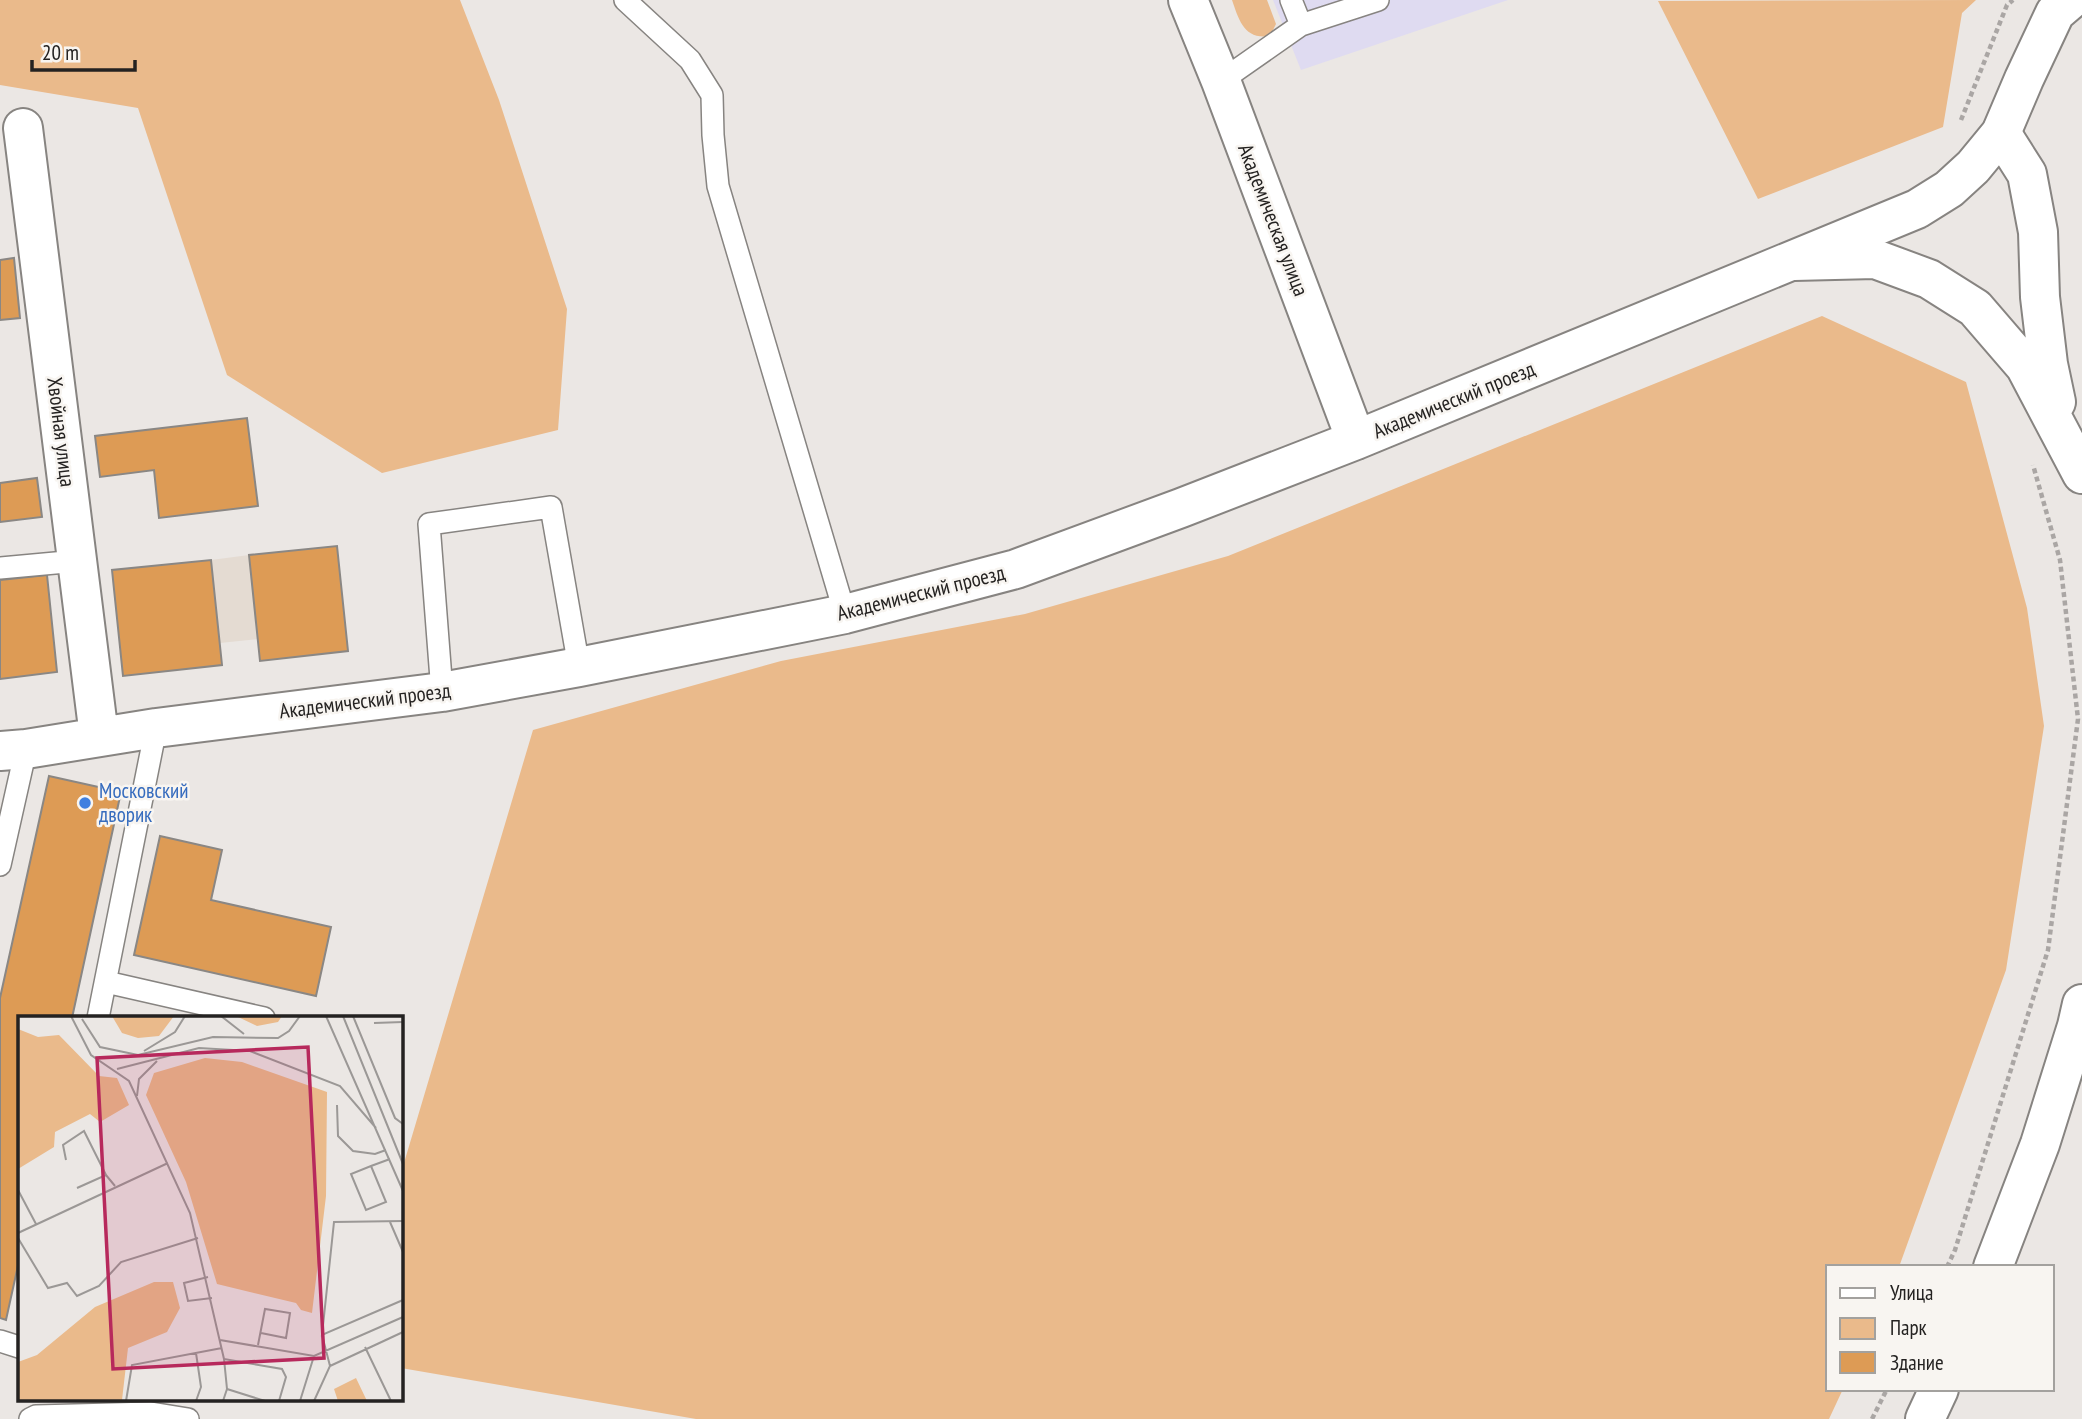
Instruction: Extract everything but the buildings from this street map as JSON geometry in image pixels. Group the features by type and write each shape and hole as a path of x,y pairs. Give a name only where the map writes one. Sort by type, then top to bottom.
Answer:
{"street":[{"name":"Академическая улица","path":"1188,0 1356,440"},
{"name":"Академический проезд","path":"13,750 156,728 442,691 579,667 845,614 1016,569 1181,509 1356,440 1917,209 1949,189 1973,167 2001,133 2055,13 2070,0"},
{"name":"Хвойная улица","path":"11,126 77,561 99,736"},
{"path":"2001,133 2027,174 2038,232 2040,297 2048,364 2047,446"},
{"path":"1794,261 1875,259 1929,279 1975,308 2025,366 2047,446 2082,498"},
{"path":"2047,446 2082,474"},
{"path":"1994,1265 2040,1144 2082,1004"},
{"path":"1925,1419 1938,1391"}],"lane":[{"path":"625,0 690,60 712,95 718,186 845,614"},
{"path":"1291,0 1301,25"},
{"path":"1221,81 1301,25 1378,0"},
{"path":"442,691 429,524 551,507 579,667"},
{"path":"0,568 77,561"},
{"path":"98,1016 156,728"},
{"path":"0,865 13,750"},
{"path":"106,982 185,1010 244,1016"},
{"path":"0,1341 18,1347"},
{"path":"34,1414 188,1419"}],"path":[{"path":"1957,130 2007,5 2013,0"},
{"path":"1948,1265 1959,1237 2048,950 2078,719 2047,446"},
{"path":"1872,1419 1885,1391"}],"shaded area":[{"path":"1273,0 1508,0 1301,70"},
{"path":"249,555 258,639 220,643 211,560"}],"green space":[{"path":"0,0 460,0 499,100 567,309 558,430 382,473 227,375 138,108 0,85"},
{"path":"1232,0 1267,0 1276,24 1270,36 1248,32 1240,21"},
{"path":"1976,0 1962,13 1943,127 1758,199 1658,1"},
{"path":"1822,316 1966,382 2027,608 2044,726 2006,970 1900,1265 1826,1265 1826,1391 1842,1391 1829,1419 696,1419 402,1368 402,1170 533,730 781,661 1025,614 1228,556"}],"place":[{"name":"Московский дворик","path":"85,803"}]}
